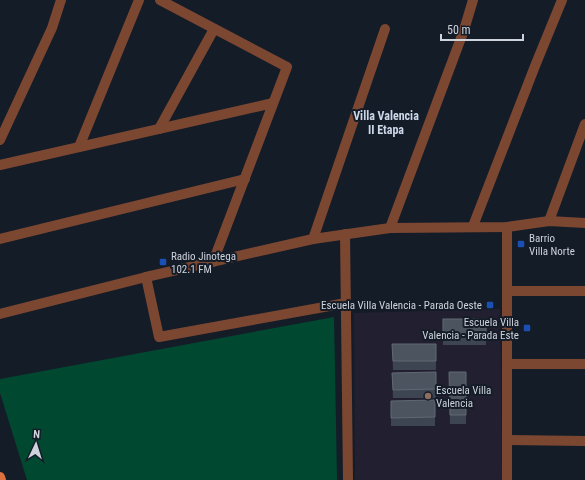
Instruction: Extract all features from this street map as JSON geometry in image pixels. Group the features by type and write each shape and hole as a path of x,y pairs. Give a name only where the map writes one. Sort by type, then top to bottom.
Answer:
{"street":[{"path":"0,140 52,28 61,0"},
{"path":"79,147 139,0"},
{"path":"160,0 287,68 213,262"},
{"path":"390,228 464,30 473,0"},
{"path":"473,226 562,0"},
{"path":"159,129 214,29"},
{"path":"313,239 385,29"},
{"path":"0,165 273,103"},
{"path":"548,221 585,124"},
{"path":"0,239 245,179"},
{"path":"0,314 146,277 313,239 345,234 390,228 473,226 507,227 548,221 585,223"},
{"path":"507,227 507,480"},
{"path":"345,234 348,480"},
{"path":"146,277 159,337 346,303"},
{"path":"507,291 585,291"},
{"path":"507,364 585,364"},
{"path":"507,440 585,441"}],"shaded area":[{"name":"Escuela Villa Valencia","path":"500,309 502,480 355,480 354,313"}],"green space":[{"path":"334,317 337,480 27,480 0,393 0,379"}],"building":[{"path":"443,319 486,319 486,336 443,336"},
{"path":"392,344 436,344 436,361 393,361"},
{"path":"436,372 436,389 393,390 392,373"},
{"path":"449,372 466,372 466,415 450,415"},
{"path":"435,400 435,417 391,418 391,401"}],"place":[{"name":"Barrio Villa Norte","path":"521,244"},
{"name":"Radio Jinotega 102.1 FM","path":"163,262"},
{"name":"Escuela Villa Valencia - Parada Oeste","path":"490,305"},
{"name":"Escuela Villa Valencia - Parada Este","path":"527,328"},
{"name":"Escuela Villa Valencia","path":"428,396"}],"district":[{"name":"Villa Valencia II Etapa","path":"386,123"}]}
